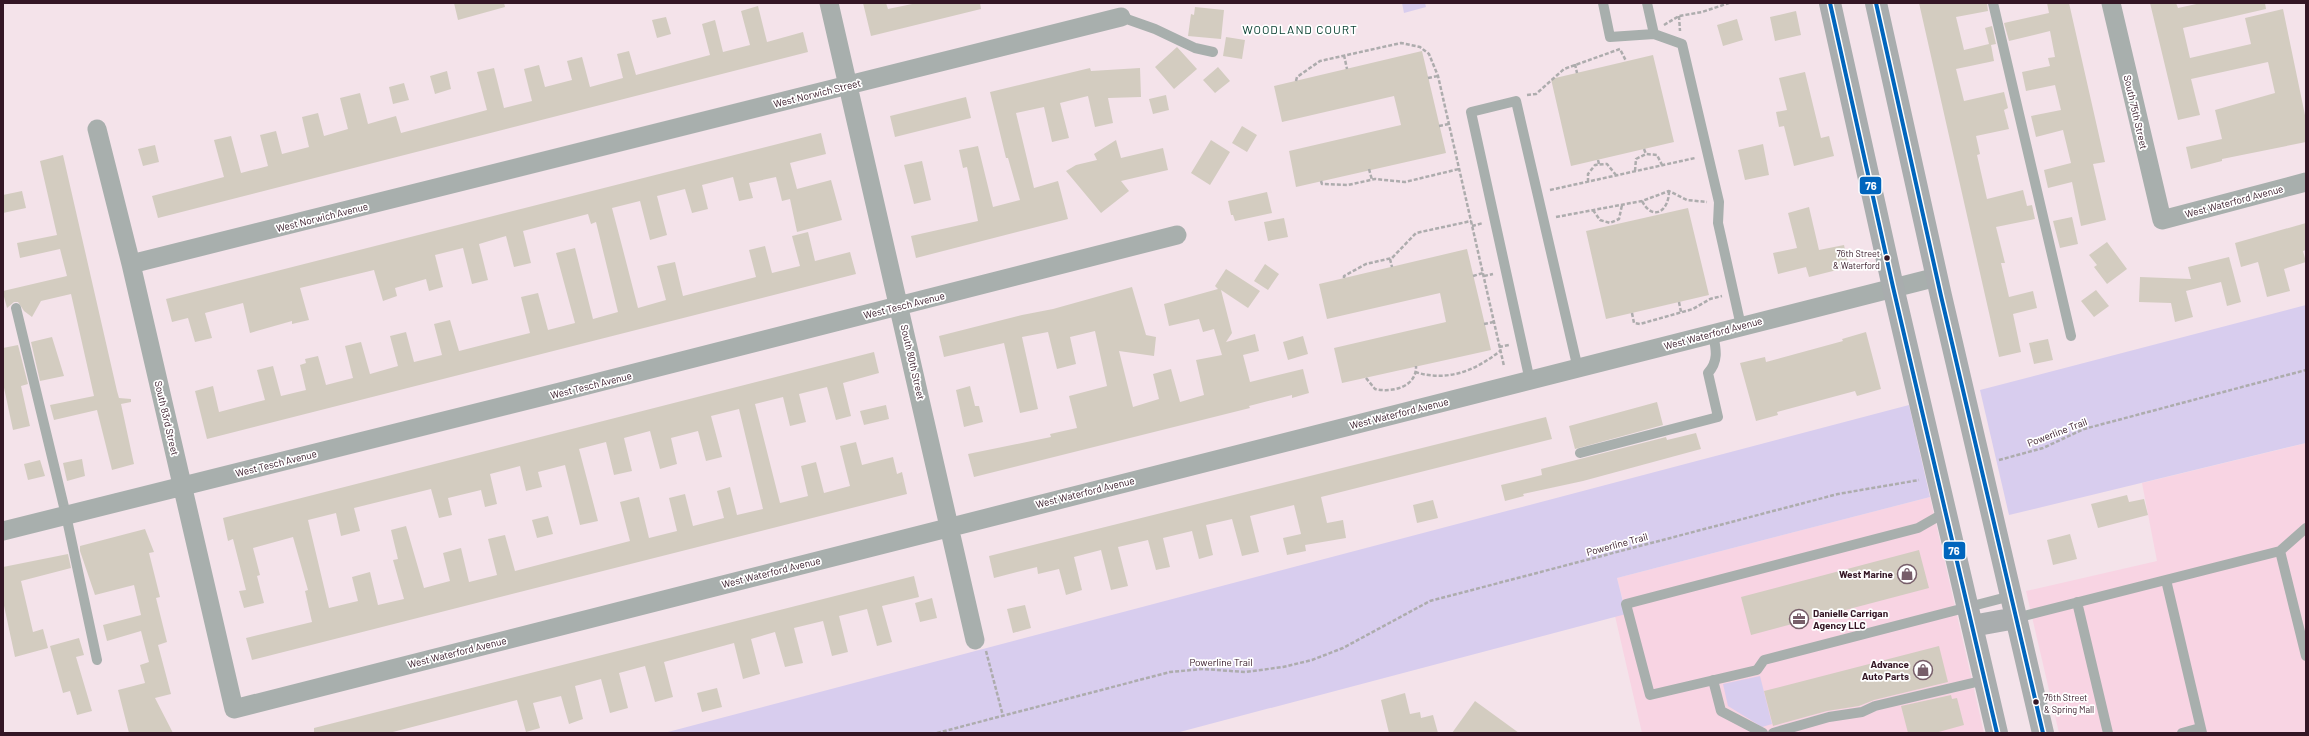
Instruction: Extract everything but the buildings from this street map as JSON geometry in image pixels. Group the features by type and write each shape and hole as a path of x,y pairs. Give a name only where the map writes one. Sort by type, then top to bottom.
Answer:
{"main road":[{"path":"1830,3 1893,287 1997,733"},
{"path":"1876,3 1937,277 2043,733"},
{"path":"1970,617 2016,618"}],"street":[{"name":"South 80th Street","path":"829,3 900,306 975,640"},
{"name":"South 75th Street","path":"2111,3 2162,220"},
{"name":"West Norwich Street","path":"512,169 1120,17"},
{"name":"South 83rd Street","path":"97,128 132,264 234,708"},
{"name":"West Norwich Avenue","path":"132,264 512,169"},
{"name":"West Waterford Avenue","path":"2162,220 2306,182"},
{"name":"West Tesch Avenue","path":"3,531 1177,235"},
{"name":"West Waterford Avenue","path":"234,708 1937,277"}],"lane":[{"path":"1602,3 1610,37 1654,34 1682,44 1719,202 1718,223 1741,326"},
{"path":"1647,3 1654,34"},
{"path":"1993,3 2071,336"},
{"path":"1120,17 1155,29 1195,48 1212,52"},
{"path":"1530,381 1471,112 1516,101 1578,368"},
{"path":"16,308 66,515 97,660"},
{"path":"1580,453 1718,416 1708,373 1714,366 1717,353 1713,334"},
{"path":"1945,510 1939,516 1918,528 1626,604 1650,695 1757,670 1764,660 1970,617 2011,596"},
{"path":"2016,618 2280,551 2306,528"},
{"path":"2280,551 2306,656"},
{"path":"2166,580 2201,731 2182,733"},
{"path":"2077,602 2108,733"},
{"path":"1713,680 1721,711 1762,733"},
{"path":"1773,733 1829,717 1862,712 1874,706 1985,680"}],"path":[{"path":"1654,34 1679,16 1702,12 1729,3"},
{"path":"1296,81 1297,77 1320,61 1401,43 1420,47 1429,54 1438,76 1504,366"},
{"path":"1536,94 1564,69 1575,64 1620,50 1626,61"},
{"path":"1344,55 1348,69"},
{"path":"1575,64 1577,73"},
{"path":"1428,78 1438,76"},
{"path":"1439,126 1449,124"},
{"path":"1644,149 1646,154"},
{"path":"1635,171 1636,159 1646,154 1656,155 1662,165"},
{"path":"1537,193 1708,155"},
{"path":"1598,160 1599,164"},
{"path":"1588,182 1590,168 1599,164 1607,164 1612,167 1616,175"},
{"path":"1321,181 1322,184 1348,185 1372,180 1405,182 1459,169"},
{"path":"1370,170 1372,180"},
{"path":"1642,201 1648,209 1660,213 1668,205 1669,191"},
{"path":"1544,220 1642,201 1669,191 1695,202 1719,202"},
{"path":"1593,210 1600,220 1613,224 1622,215 1622,205"},
{"path":"1344,278 1344,276 1366,264 1390,259 1416,233 1471,221"},
{"path":"1390,259 1392,267"},
{"path":"1473,276 1483,273"},
{"path":"1632,313 1634,323 1640,324 1658,317 1681,312 1716,296 1734,295"},
{"path":"1679,302 1681,312"},
{"path":"1484,324 1494,322"},
{"path":"1415,372 1435,376 1459,375 1483,364 1500,351"},
{"path":"1366,378 1375,389 1398,391 1411,381 1416,366"},
{"name":"Powerline Trail","path":"1981,464 2043,448 2084,429 2306,370"},
{"name":"Powerline Trail","path":"938,733 1170,672 1203,669 1245,672 1283,667 1312,660 1342,648 1430,601 1838,494 1937,476"},
{"path":"975,640 986,648 1003,716"}],"shaded area":[{"path":"1402,3 1425,3 1426,7 1404,13"},
{"path":"2306,305 2306,443 2009,515 1980,390"},
{"path":"1909,405 1930,497 1617,578 1626,614 1176,733 664,733"},
{"path":"2306,443 2306,733 2059,733 2026,591 2157,561 2142,483"},
{"path":"1930,497 1984,733 1642,733 1615,616 1626,613 1617,578"},
{"path":"1760,676 1772,724 1762,727 1728,706 1723,684"}],"transit line":[{"name":"76","path":"1830,3 1893,287 1997,733"},
{"name":"76","path":"1876,3 1941,296 2043,733"}],"place":[{"name":"76th Street & Waterford","path":"1887,258"},
{"name":"West Marine","path":"1907,574"},
{"name":"Danielle Carrigan Agency LLC","path":"1799,619"},
{"name":"Advance Auto Parts","path":"1923,670"},
{"name":"76th Street & Spring Mall","path":"2036,702"}],"district":[{"name":"WOODLAND COURT","path":"1300,29"}]}
